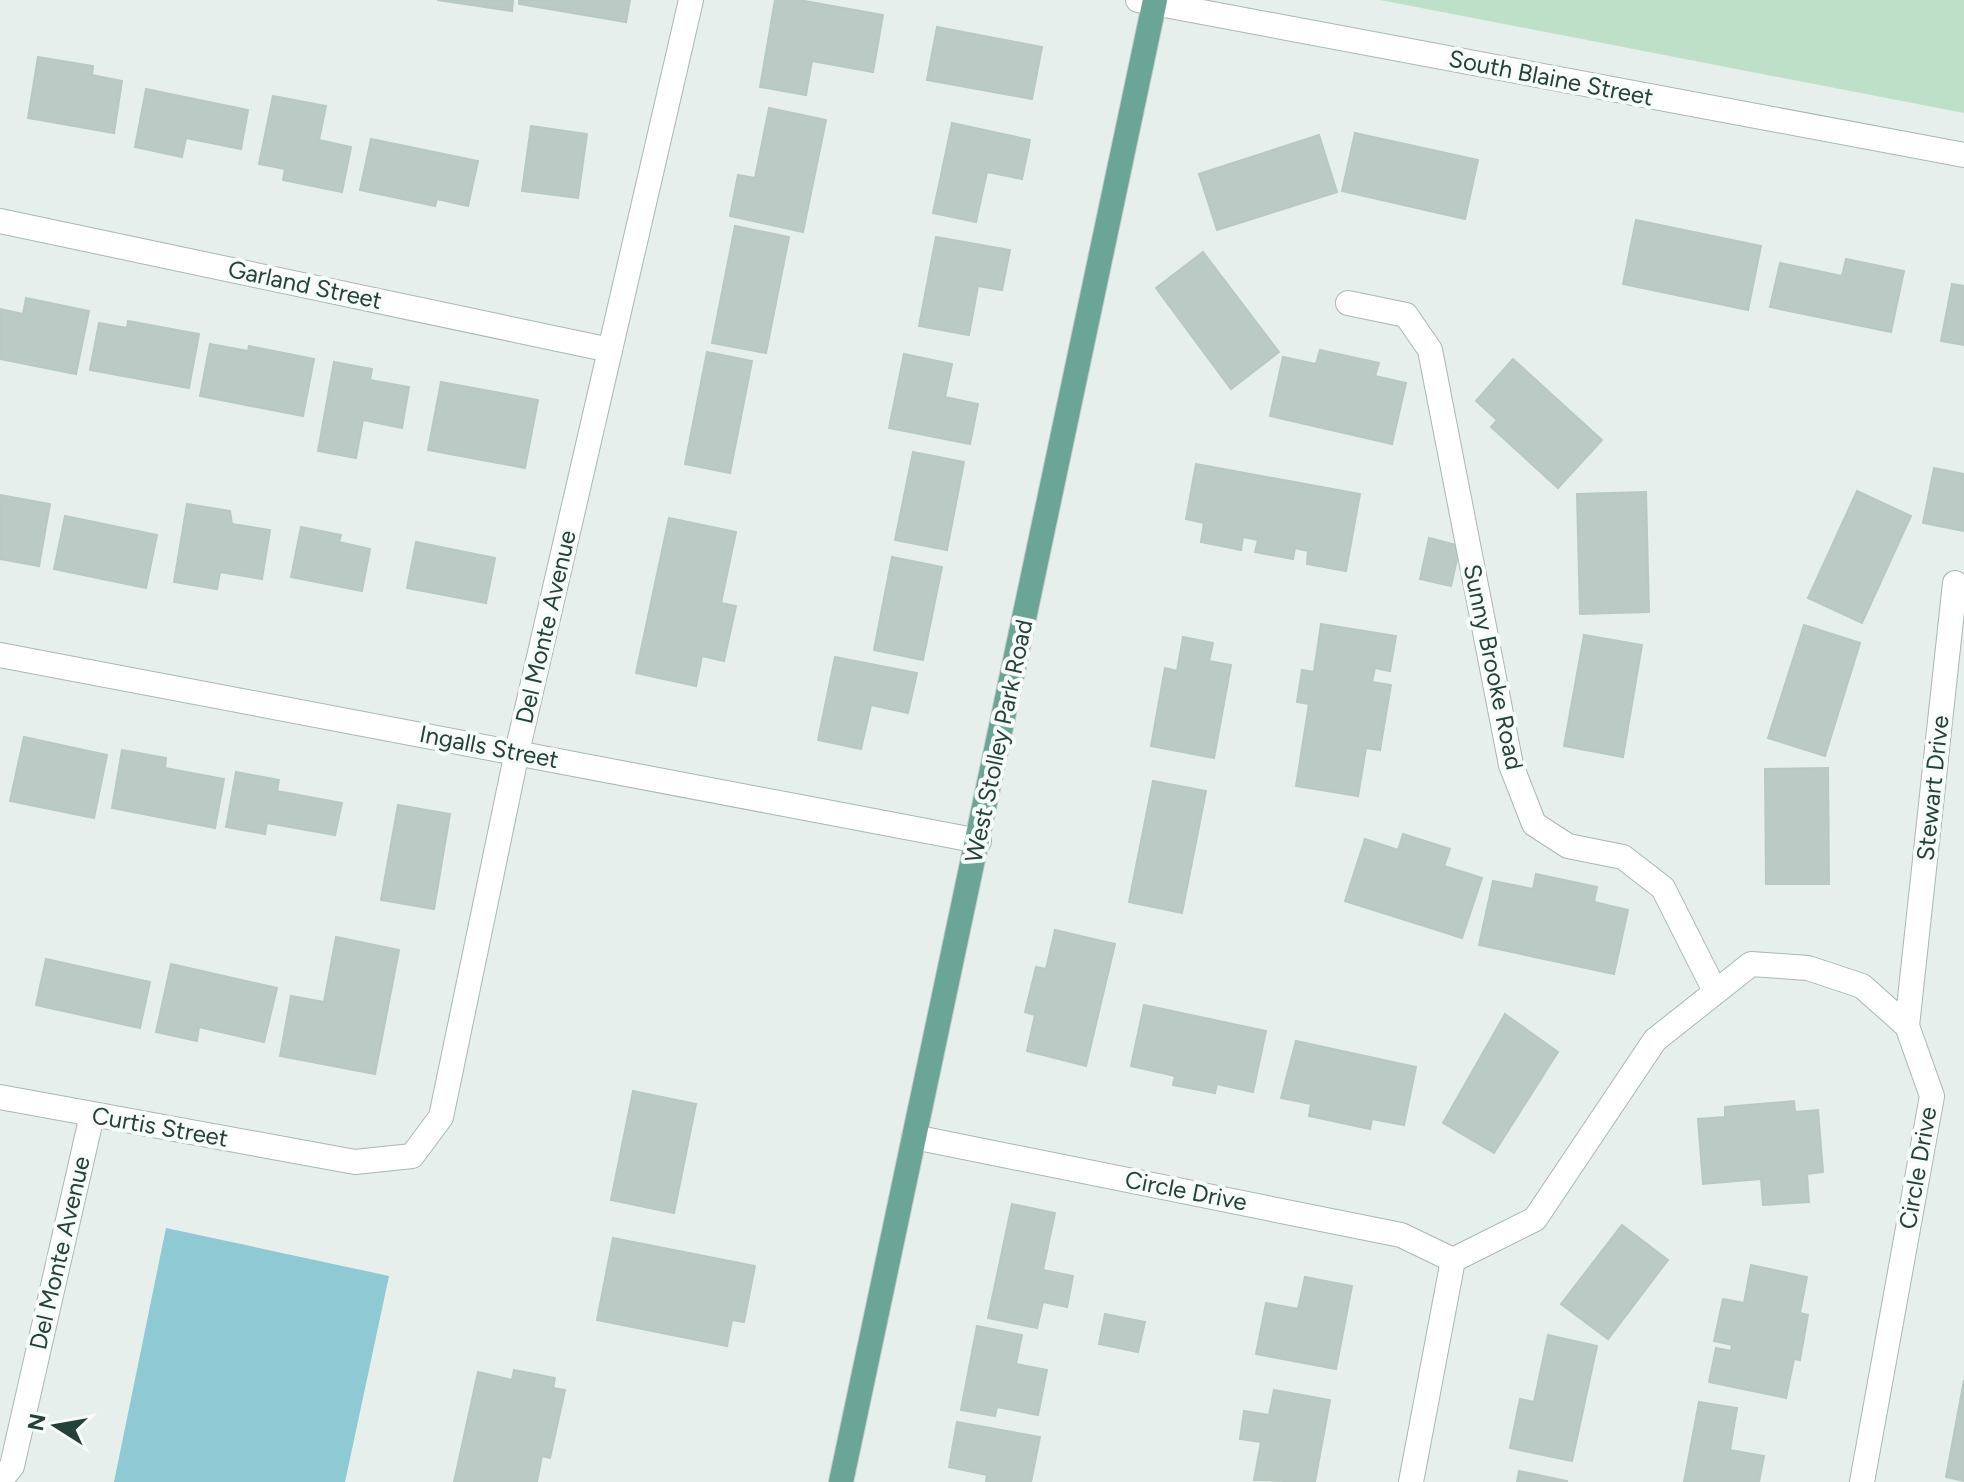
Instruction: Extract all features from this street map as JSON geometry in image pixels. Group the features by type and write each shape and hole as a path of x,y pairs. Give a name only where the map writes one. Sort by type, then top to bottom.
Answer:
{"main road":[{"name":"West Stolley Park Road","path":"841,1482 979,841 1149,1"}],"street":[{"name":"Del Monte Avenue","path":"320,1156 355,1162 412,1156 441,1117 517,752 691,0"},
{"name":"South Blaine Street","path":"1149,1 1964,155"},
{"name":"Garland Street","path":"0,221 610,350"},
{"name":"Sunny Brooke Road","path":"1348,303 1406,315 1430,350 1511,765 1534,824 1568,846 1623,857 1663,888 1715,991"},
{"name":"Stewart Drive","path":"1907,1026 1955,583"},
{"name":"Ingalls Street","path":"0,655 979,841"},
{"name":"Circle Drive","path":"914,1137 1401,1235 1453,1260 1535,1219 1655,1040 1751,964 1808,968 1862,986 1907,1026 1932,1096 1862,1482"},
{"name":"Curtis Street","path":"0,1097 320,1156"},
{"name":"Del Monte Avenue","path":"0,1481 12,1466 92,1115"},
{"path":"1411,1482 1453,1260"}],"green space":[{"path":"1380,0 1964,0 1964,113"}],"water":[{"path":"166,1228 389,1276 345,1482 114,1482"}],"building":[{"path":"437,0 513,0 512,11"},
{"path":"519,0 630,0 626,22 519,4"},
{"path":"775,0 799,0 883,15 873,72 812,61 806,95 760,87"},
{"path":"937,27 1042,47 1032,99 927,80"},
{"path":"38,57 93,66 92,75 122,81 114,133 28,118"},
{"path":"146,89 248,110 241,149 186,138 182,157 135,147"},
{"path":"273,96 326,106 319,140 351,147 342,192 283,180 285,169 259,164"},
{"path":"769,108 826,120 803,232 730,216 738,175 755,178"},
{"path":"952,123 1030,140 1022,179 987,172 976,222 933,213"},
{"path":"531,126 587,134 578,198 522,191"},
{"path":"1355,133 1478,160 1465,219 1342,191"},
{"path":"1319,135 1337,192 1217,230 1199,174"},
{"path":"371,139 478,161 468,206 437,199 435,206 360,190"},
{"path":"1636,220 1761,246 1748,310 1623,284"},
{"path":"735,226 789,237 766,353 712,343"},
{"path":"936,237 1010,250 1002,290 978,286 969,335 919,326"},
{"path":"1203,252 1279,352 1231,389 1156,288"},
{"path":"1846,259 1904,271 1891,332 1770,307 1780,263 1842,276"},
{"path":"1952,284 1964,286 1964,345 1941,341"},
{"path":"26,298 89,311 76,374 0,359 0,309 23,314"},
{"path":"128,321 199,334 189,388 90,370 99,323 127,328"},
{"path":"210,344 248,351 249,346 314,359 303,416 200,396"},
{"path":"1320,350 1379,363 1375,376 1406,383 1392,444 1270,416 1283,357 1316,364"},
{"path":"707,352 752,361 730,473 685,464"},
{"path":"904,354 952,364 945,397 978,404 970,444 889,428"},
{"path":"1513,359 1602,440 1558,488 1491,427 1497,420 1476,401"},
{"path":"334,362 372,369 370,380 409,387 402,428 363,420 356,458 318,451"},
{"path":"441,382 538,400 525,468 428,450"},
{"path":"913,452 964,462 947,550 895,540"},
{"path":"1196,464 1360,494 1346,571 1307,564 1308,551 1295,548 1293,559 1255,552 1258,540 1243,537 1241,550 1201,542 1204,523 1186,519"},
{"path":"1934,468 1964,474 1964,531 1923,523"},
{"path":"1857,491 1911,516 1862,623 1808,598"},
{"path":"1646,492 1649,612 1580,614 1577,494"},
{"path":"0,495 50,504 39,566 0,559"},
{"path":"187,504 230,511 232,524 270,530 262,579 220,572 217,589 174,582"},
{"path":"65,516 157,535 146,588 54,569"},
{"path":"669,518 736,532 721,603 736,606 724,661 702,656 696,686 636,673"},
{"path":"301,527 341,535 339,542 370,549 362,591 291,577"},
{"path":"1429,538 1460,546 1451,586 1420,579"},
{"path":"416,542 495,558 486,603 407,588"},
{"path":"892,557 942,567 923,660 874,650"},
{"path":"1321,624 1396,636 1390,671 1375,668 1372,682 1391,685 1380,750 1366,748 1358,796 1296,786 1309,704 1297,702 1302,670 1314,672"},
{"path":"1804,625 1860,643 1825,756 1768,738"},
{"path":"1584,635 1642,645 1623,757 1564,746"},
{"path":"1183,637 1213,643 1209,661 1231,665 1214,758 1151,746 1165,668 1177,671"},
{"path":"835,657 917,673 908,713 871,705 861,749 818,740"},
{"path":"24,737 107,755 94,818 10,801"},
{"path":"122,750 166,758 165,768 224,779 215,828 112,808"},
{"path":"1828,768 1829,884 1766,884 1765,769"},
{"path":"236,772 279,780 277,791 342,803 335,835 267,823 265,834 226,827"},
{"path":"1153,781 1206,791 1182,913 1129,902"},
{"path":"398,805 450,814 434,909 381,900"},
{"path":"1403,834 1450,849 1444,866 1482,878 1462,938 1345,901 1365,839 1398,850"},
{"path":"1536,874 1597,887 1594,902 1628,910 1614,974 1479,945 1493,881 1533,889"},
{"path":"1055,930 1115,944 1086,1066 1027,1051 1035,1015 1025,1012 1036,967 1046,969"},
{"path":"336,937 399,950 375,1074 280,1056 291,996 324,1002"},
{"path":"46,959 150,982 140,1028 36,1005"},
{"path":"171,964 277,988 264,1042 199,1027 197,1041 156,1032"},
{"path":"1144,1005 1266,1031 1253,1092 1217,1084 1215,1093 1173,1085 1175,1076 1131,1066"},
{"path":"1505,1014 1558,1052 1494,1153 1443,1123"},
{"path":"1296,1041 1416,1067 1404,1125 1372,1119 1370,1129 1309,1116 1311,1104 1281,1098"},
{"path":"633,1091 696,1104 674,1213 611,1200"},
{"path":"1794,1101 1795,1112 1818,1110 1823,1172 1807,1174 1809,1202 1763,1205 1761,1179 1703,1184 1698,1119 1725,1117 1725,1107"},
{"path":"1012,1204 1055,1213 1043,1270 1073,1276 1067,1307 1043,1302 1037,1328 988,1318"},
{"path":"1622,1225 1668,1260 1608,1339 1561,1304"},
{"path":"613,1238 755,1266 744,1322 732,1320 727,1346 597,1320"},
{"path":"1751,1265 1807,1277 1800,1313 1808,1315 1800,1360 1794,1359 1786,1398 1709,1382 1716,1348 1731,1351 1732,1345 1714,1341 1723,1299 1744,1303"},
{"path":"1305,1277 1352,1286 1336,1369 1256,1354 1266,1303 1298,1309"},
{"path":"1105,1314 1145,1322 1138,1352 1099,1344"},
{"path":"977,1326 1022,1335 1016,1364 1047,1370 1038,1415 997,1407 995,1416 961,1410"},
{"path":"1548,1335 1597,1346 1572,1461 1510,1448 1520,1399 1534,1402"},
{"path":"514,1370 555,1378 553,1388 565,1390 550,1458 542,1456 537,1482 454,1482 478,1372 512,1380"},
{"path":"1964,1380 1964,1481 1946,1477"},
{"path":"1274,1390 1330,1400 1315,1482 1254,1480 1261,1442 1240,1439 1244,1411 1269,1415"},
{"path":"1699,1402 1737,1408 1730,1450 1764,1456 1759,1482 1684,1482"},
{"path":"957,1422 1040,1437 1031,1482 986,1482 987,1475 949,1467"},
{"path":"1519,1471 1567,1481 1567,1482 1517,1482"}]}
